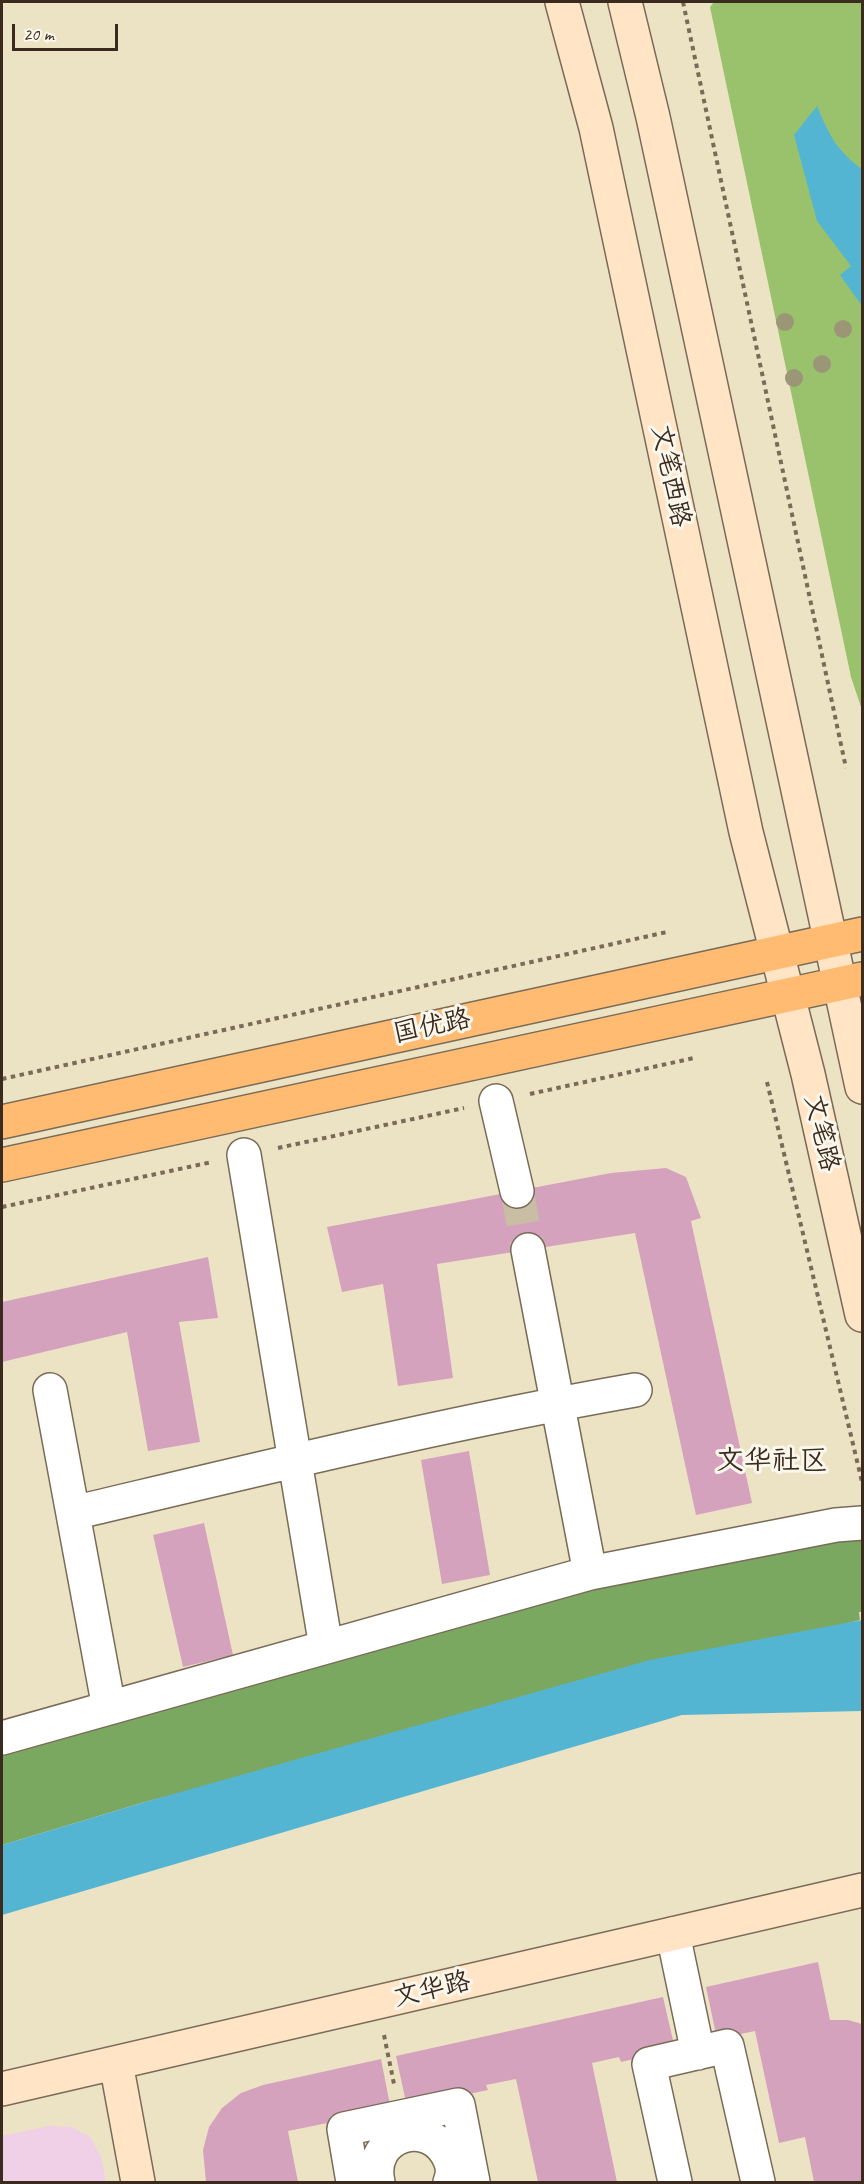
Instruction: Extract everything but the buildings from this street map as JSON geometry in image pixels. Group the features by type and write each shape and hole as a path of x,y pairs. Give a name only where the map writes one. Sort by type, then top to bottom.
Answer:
{"main road":[{"name":"文笔西路","path":"562,2 596,128 746,832 777,952"},
{"path":"625,2 655,129 830,940"},
{"name":"国优路","path":"2,1122 862,934"},
{"name":"文笔路","path":"830,940 851,982 862,1087"},
{"name":"文笔路","path":"777,952 789,995 862,1315"},
{"name":"国优路","path":"2,1165 851,982"},
{"name":"文华路","path":"2,2089 862,1890"},
{"path":"116,2063 138,2182"}],"street":[{"path":"496,1101 517,1191"},
{"path":"244,1155 326,1647"},
{"path":"528,1250 590,1573"},
{"path":"50,1390 109,1708"},
{"path":"73,1513 295,1460 557,1404 635,1390"},
{"path":"2,1738 590,1573 836,1525 862,1523"},
{"path":"673,1934 698,2053"},
{"path":"675,2182 649,2064 728,2046 758,2182"},
{"path":"369,2182 344,2129 402,2126 458,2104 461,2172"},
{"path":"402,2126 434,2140 461,2172"},
{"path":"369,2182 385,2148 402,2126"}],"path":[{"path":"683,2 846,768"},
{"path":"2,1078 667,932"},
{"path":"2,1208 694,1058"},
{"path":"767,1082 862,1482"}],"shaded area":[{"path":"49,2126 72,2127 90,2137 101,2156 106,2182 2,2182 2,2136"}],"green space":[{"path":"714,2 862,2 862,710 851,677 710,7"},
{"path":"862,1533 862,1612 859,1612 860,1620 145,1802 2,1845 2,1748 590,1580"}],"water":[{"path":"817,106 835,142 846,156 862,169 862,306 840,275 851,266 817,221 794,135"},
{"path":"862,1620 862,1711 682,1715 2,1915 2,1845 145,1802 650,1660"}],"tunnel":[{"path":"517,1191 528,1250"}],"district":[{"name":"文华社区","path":"772,1462"}]}
